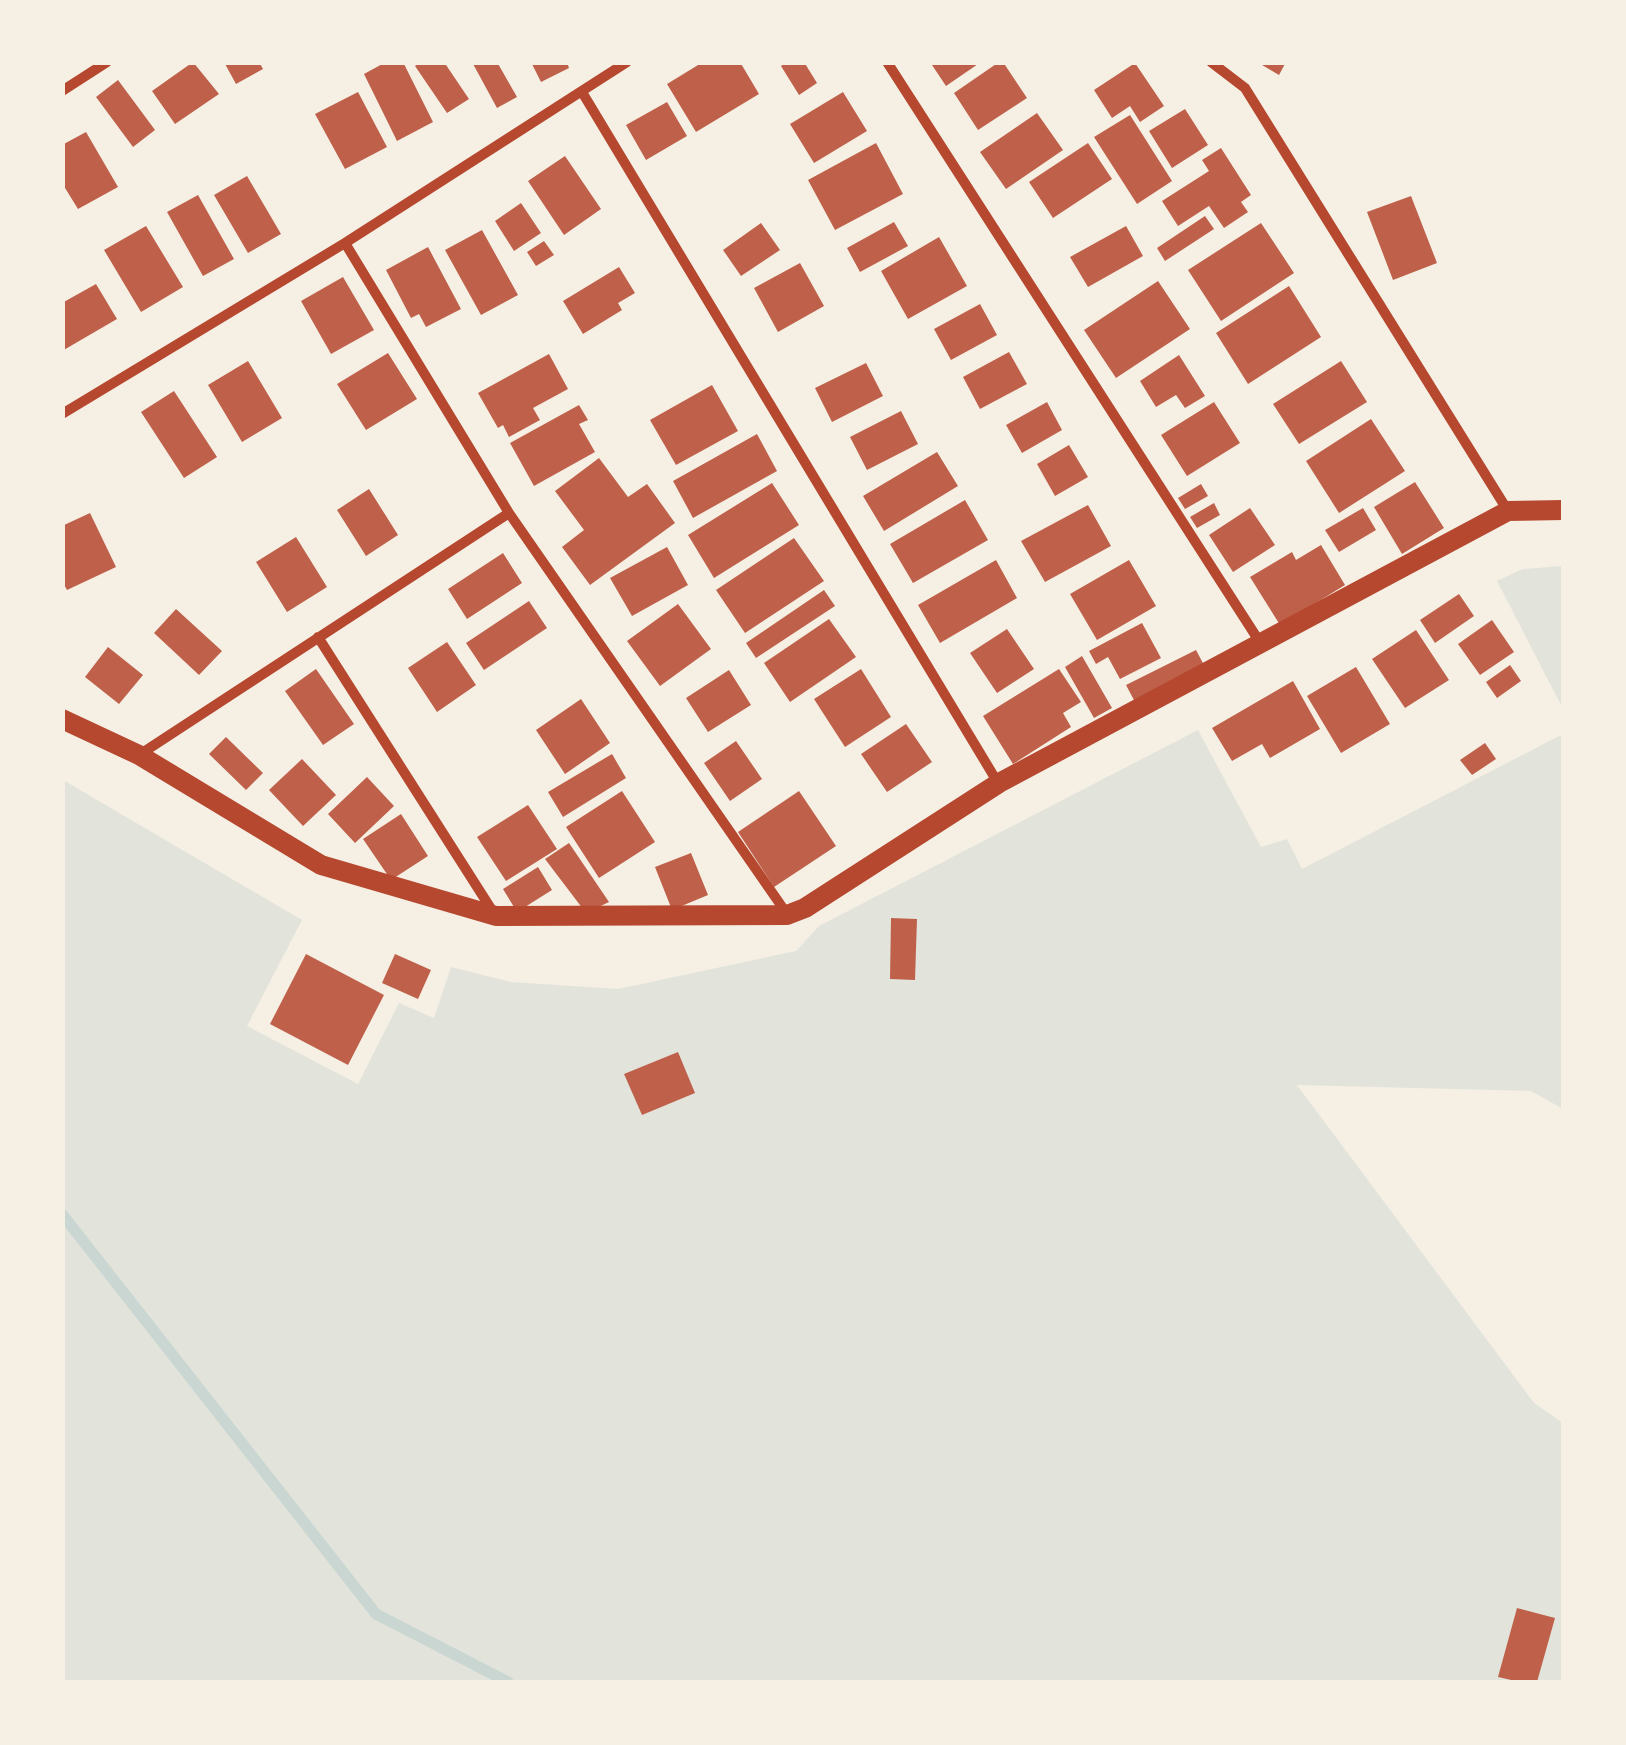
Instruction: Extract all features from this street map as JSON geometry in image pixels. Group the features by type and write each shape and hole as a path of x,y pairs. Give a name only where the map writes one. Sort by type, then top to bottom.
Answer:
{"main road":[{"path":"62,719 140,754 320,866 496,916 788,915 806,908 999,784 1508,512 1564,510"}],"street":[{"path":"62,91 107,62"},
{"path":"62,414 345,243 627,62"},
{"path":"887,62 1261,644"},
{"path":"1212,62 1246,88 1508,512"},
{"path":"582,92 999,784"},
{"path":"345,243 509,514 788,915"},
{"path":"140,754 509,514"},
{"path":"318,638 496,916"}],"shaded area":[{"path":"1564,566 1563,709 1497,581 1523,569"},
{"path":"1198,730 1261,847 1287,839 1302,869 1563,734 1563,1109 1531,1091 1297,1085 1534,1403 1563,1423 1563,1682 63,1682 63,780 302,920 247,1026 358,1084 399,1003 434,1018 451,967 511,982 618,989 796,951 819,926"}],"building":[{"path":"193,62 219,94 175,124 152,91"},
{"path":"224,62 259,62 263,69 236,84"},
{"path":"386,62 403,62 433,122 397,141 364,74"},
{"path":"420,62 444,62 469,99 447,113 415,66"},
{"path":"472,62 497,62 517,97 497,108"},
{"path":"531,62 567,62 569,68 541,82"},
{"path":"703,62 740,62 759,94 696,132 667,84"},
{"path":"786,62 804,62 817,83 799,95 781,66"},
{"path":"930,62 981,62 946,86"},
{"path":"1003,62 1027,98 978,130 954,93"},
{"path":"1257,62 1286,62 1279,75"},
{"path":"1135,63 1164,106 1140,122 1130,106 1112,118 1094,90"},
{"path":"118,80 155,130 133,147 96,97"},
{"path":"358,92 387,147 345,169 315,114"},
{"path":"843,92 867,131 814,163 790,124"},
{"path":"667,102 687,136 646,160 626,125"},
{"path":"1185,109 1208,145 1172,168 1149,131"},
{"path":"1037,113 1063,150 1006,189 980,152"},
{"path":"1130,115 1172,181 1137,204 1094,137"},
{"path":"86,132 118,187 78,209 62,183 62,145"},
{"path":"876,143 903,194 835,230 808,180"},
{"path":"1088,143 1112,179 1053,218 1029,182"},
{"path":"1221,148 1251,195 1241,202 1248,212 1224,228 1209,206 1178,226 1162,201 1209,171 1202,160"},
{"path":"565,156 601,209 564,235 528,181"},
{"path":"247,176 281,234 248,253 214,195"},
{"path":"198,195 234,259 203,276 167,212"},
{"path":"1411,196 1437,263 1393,280 1367,212"},
{"path":"521,203 541,233 514,251 495,221"},
{"path":"1205,216 1214,229 1165,261 1157,248"},
{"path":"894,222 908,246 860,272 847,248"},
{"path":"761,223 780,250 741,276 723,250"},
{"path":"1261,223 1294,273 1221,321 1188,270"},
{"path":"146,226 183,287 141,312 104,250"},
{"path":"1126,226 1143,256 1088,287 1070,257"},
{"path":"482,230 518,295 481,315 445,250"},
{"path":"939,237 967,286 908,319 881,271"},
{"path":"544,241 554,255 536,266 527,252"},
{"path":"428,247 461,309 426,327 419,314 411,318 386,270"},
{"path":"800,263 824,306 778,332 754,288"},
{"path":"619,267 635,293 618,303 622,310 583,334 563,301"},
{"path":"343,277 374,330 331,354 301,301"},
{"path":"1158,281 1190,329 1116,378 1084,330"},
{"path":"96,284 117,319 62,351 62,303"},
{"path":"1289,286 1321,337 1248,384 1216,333"},
{"path":"980,304 997,335 951,360 934,329"},
{"path":"1009,352 1027,384 980,409 963,377"},
{"path":"388,353 417,399 366,430 337,384"},
{"path":"549,354 568,389 533,408 540,420 509,437 503,425 498,428 478,393"},
{"path":"1179,355 1205,396 1185,408 1176,395 1156,407 1140,381"},
{"path":"248,361 282,418 242,442 208,385"},
{"path":"1341,361 1367,402 1299,444 1273,404"},
{"path":"866,363 883,396 832,422 815,388"},
{"path":"712,385 738,431 676,465 650,420"},
{"path":"174,391 217,457 184,478 141,412"},
{"path":"1047,402 1062,430 1022,453 1006,425"},
{"path":"1214,402 1240,443 1187,476 1161,435"},
{"path":"579,405 588,420 579,424 595,452 534,486 510,443"},
{"path":"901,411 918,444 867,470 850,437"},
{"path":"1371,419 1405,471 1339,513 1306,461"},
{"path":"757,434 777,471 693,518 673,481"},
{"path":"1069,445 1088,477 1055,496 1037,464"},
{"path":"937,452 958,486 884,531 863,496"},
{"path":"599,458 628,497 647,484 675,523 590,585 562,547 584,530 555,491"},
{"path":"1415,482 1444,528 1402,554 1374,507"},
{"path":"772,483 799,525 714,578 688,535"},
{"path":"1201,484 1208,496 1185,509 1178,498"},
{"path":"369,489 398,535 366,556 337,510"},
{"path":"965,500 988,540 913,583 890,544"},
{"path":"1214,503 1220,515 1197,528 1190,517"},
{"path":"1088,505 1111,546 1045,582 1021,541"},
{"path":"1250,508 1275,545 1233,572 1209,535"},
{"path":"1363,508 1376,530 1339,552 1325,530"},
{"path":"90,513 116,567 67,590 62,581 62,526"},
{"path":"296,537 327,587 287,612 256,562"},
{"path":"794,538 824,581 745,633 716,590"},
{"path":"1321,545 1345,585 1280,625 1250,577 1292,552 1296,560"},
{"path":"667,547 688,585 632,616 610,578"},
{"path":"503,553 522,583 467,619 448,589"},
{"path":"996,560 1017,598 940,643 918,605"},
{"path":"1129,560 1156,606 1097,640 1070,594"},
{"path":"824,590 835,606 756,658 746,643"},
{"path":"1459,594 1474,616 1435,643 1420,620"},
{"path":"529,601 547,628 484,670 466,643"},
{"path":"678,604 711,649 660,686 627,641"},
{"path":"176,609 222,651 199,675 154,633"},
{"path":"829,619 856,657 790,702 764,663"},
{"path":"1492,620 1514,652 1480,675 1458,644"},
{"path":"1142,623 1161,658 1120,679 1108,657 1096,664 1089,651"},
{"path":"1007,629 1034,669 997,693 970,653"},
{"path":"1416,630 1449,680 1405,708 1372,659"},
{"path":"447,642 476,685 437,712 408,668"},
{"path":"108,647 143,675 119,704 85,677"},
{"path":"1196,650 1205,667 1135,702 1126,685"},
{"path":"1082,656 1112,708 1094,718 1065,667"},
{"path":"1510,665 1521,681 1497,698 1486,682"},
{"path":"1356,667 1390,724 1341,753 1307,696"},
{"path":"316,669 354,724 323,745 285,691"},
{"path":"861,669 891,717 845,747 814,699"},
{"path":"1059,669 1081,702 1063,713 1071,727 1013,764 983,716"},
{"path":"729,670 751,705 708,732 686,698"},
{"path":"1293,681 1320,729 1270,758 1262,744 1232,761 1212,728"},
{"path":"581,699 610,743 565,774 536,730"},
{"path":"906,724 932,762 887,792 861,754"},
{"path":"226,737 263,773 246,790 209,754"},
{"path":"736,741 762,779 730,801 704,763"},
{"path":"1485,743 1496,759 1472,775 1460,760"},
{"path":"612,754 626,778 563,817 548,792"},
{"path":"302,759 336,795 303,826 269,790"},
{"path":"367,777 394,806 355,843 328,814"},
{"path":"622,791 655,842 599,878 566,827"},
{"path":"799,791 836,846 774,887 738,832"},
{"path":"528,805 557,849 506,881 477,837"},
{"path":"401,814 428,856 391,880 363,839"},
{"path":"569,843 609,902 586,913 545,859"},
{"path":"691,853 708,895 672,910 655,867"},
{"path":"538,867 552,890 517,912 503,889"},
{"path":"891,918 917,919 915,980 890,979"},
{"path":"306,954 384,995 348,1065 270,1024"},
{"path":"395,954 431,970 418,999 382,983"},
{"path":"678,1052 695,1093 642,1115 624,1074"},
{"path":"1517,1608 1555,1618 1537,1682 1498,1677"}],"waterway":[{"path":"62,1214 376,1614 508,1682"}]}
